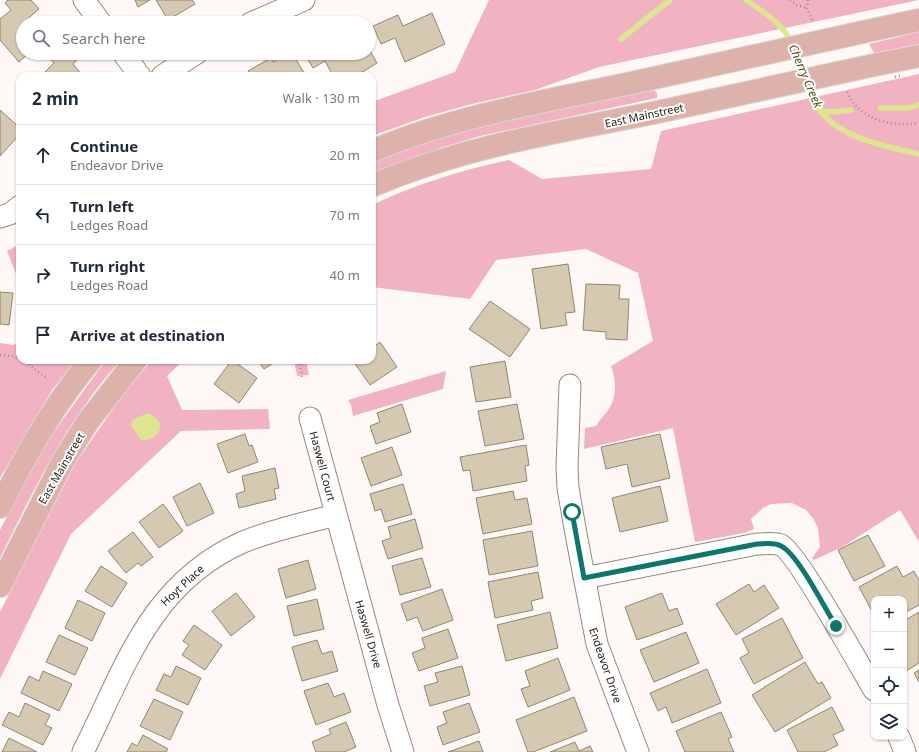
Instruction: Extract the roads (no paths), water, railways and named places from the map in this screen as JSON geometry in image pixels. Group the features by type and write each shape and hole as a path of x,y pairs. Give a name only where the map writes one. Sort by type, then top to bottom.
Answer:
{"main road":[{"path":"376,149 415,134 447,124 919,20"},
{"name":"East Mainstreet","path":"376,184 462,153 919,56"},
{"path":"0,507 42,427 88,364"},
{"name":"East Mainstreet","path":"0,586 63,461 89,420 133,364"}],"street":[{"path":"84,0 96,16"},
{"path":"267,16 304,0"},
{"path":"128,60 137,72"},
{"path":"168,72 186,60"},
{"path":"0,217 10,214 16,209"},
{"name":"Endeavor Drive","path":"570,385 567,467 568,488 592,623 604,664 638,752"},
{"name":"Haswell Court","path":"310,418 336,515"},
{"name":"Hoyt Place","path":"83,752 148,622 177,587 213,557 243,542 336,515"},
{"name":"Haswell Drive","path":"336,515 388,705 403,752"},
{"path":"584,578 757,544 769,543 781,546 800,568 871,685"},
{"path":"900,740 905,752"}],"waterway":[{"path":"621,39 670,0"},
{"name":"Cherry Creek","path":"746,0 778,24 784,30 792,44"},
{"name":"Cherry Creek","path":"796,52 805,75"},
{"name":"Cherry Creek","path":"809,83 815,102 821,112 840,129 866,140 919,154"},
{"path":"880,108 908,108 919,105"},
{"path":"820,111 833,112 851,110"}]}
